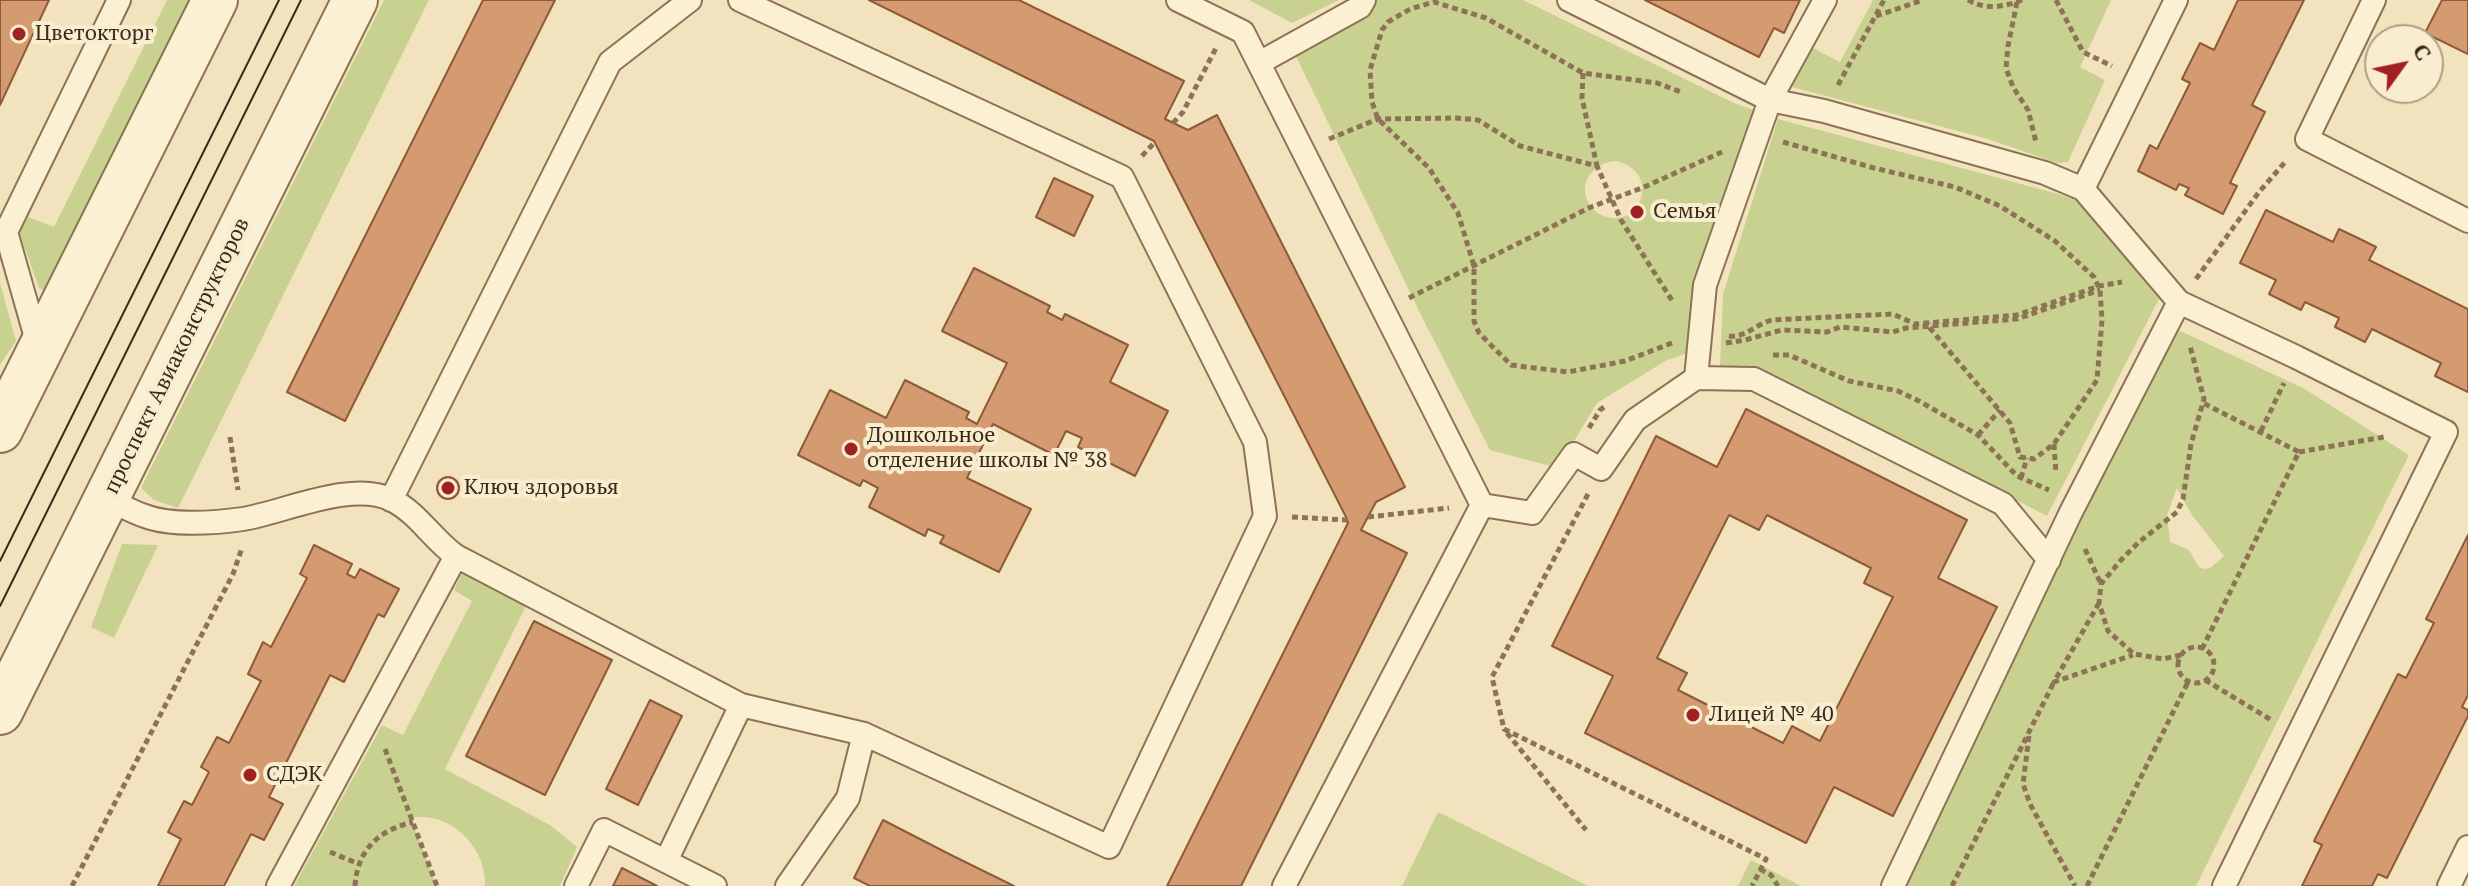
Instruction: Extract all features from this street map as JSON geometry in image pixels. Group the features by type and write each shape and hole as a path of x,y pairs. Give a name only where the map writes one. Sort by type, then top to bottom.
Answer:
{"street":[{"path":"0,430 215,0"},
{"name":"проспект Авиаконструкторов","path":"0,712 355,0"}],"lane":[{"path":"40,349 6,232 119,0"},
{"path":"391,500 610,62 690,0"},
{"path":"106,498 147,517 186,522 243,519 365,493 391,500 421,521 456,556 741,705 864,734 1109,847 1265,516 1255,442 1122,177 742,0"},
{"path":"1178,0 1243,32 1482,505"},
{"path":"1259,63 1360,7 1364,0"},
{"path":"1569,0 1770,100 1824,111 2045,173 2083,189 2179,302 2446,432 2224,886"},
{"path":"1696,378 1705,285 1770,100 1825,0"},
{"path":"2083,189 2176,0"},
{"path":"2374,0 2307,139 2468,221"},
{"path":"1893,886 2071,512 2179,302"},
{"path":"1482,505 1532,513 1574,454 1601,469 1635,420 1696,378 1754,379 2003,504 2049,560"},
{"path":"1284,886 1482,505"},
{"path":"278,886 456,556"},
{"path":"666,861 741,705"},
{"path":"787,886 848,798 864,734"},
{"path":"576,886 604,830 715,886"},
{"path":"2449,886 2468,847"}],"path":[{"path":"1432,0 1439,4"},
{"path":"1824,111 1884,0"},
{"path":"1875,16 1923,0"},
{"path":"1968,0 1993,7 2019,1 2006,68 2013,87 2028,110 2045,173"},
{"path":"2056,0 2083,52"},
{"path":"1687,94 1657,83 1583,73 1486,18 1434,2 1410,9 1388,22 1382,30 1370,70 1372,102 1378,119 1429,168 1458,213 1474,266 1474,321 1479,333 1511,365 1568,372 1625,361 1677,341 1699,340"},
{"path":"1173,123 1183,112 1228,25"},
{"path":"1583,73 1584,109 1597,166 1621,220 1687,325 1691,338 1699,340"},
{"path":"1337,135 1378,119 1478,120 1520,146 1597,166"},
{"path":"1413,296 1612,198 1642,188 1759,135 1874,168 1955,187 2000,206 2055,241 2094,277 2099,288 2102,320 2097,380 2054,444 2034,459 2020,457 2010,423 1928,325 1915,324 1893,314 1772,320 1739,337 1721,335 1720,342 1745,340 1782,330 1827,332 1840,327 1893,332 1928,325 2017,319 2099,288 2155,276"},
{"path":"2179,302 2259,192 2307,139"},
{"path":"1745,340 1757,350"},
{"path":"1952,886 2054,682 2099,603 2101,584 2139,542 2177,512 2186,487 2191,444 2204,399 2189,341"},
{"path":"1771,355 1789,355 1849,381 1898,391 1919,401 1978,435 2021,478 2057,494"},
{"path":"2261,431 2286,379"},
{"path":"2203,403 2299,452 2384,437"},
{"path":"1978,435 2000,410"},
{"path":"72,886 233,574 243,547 243,519 230,437"},
{"path":"2202,649 2299,452"},
{"path":"2021,478 2027,458"},
{"path":"1586,830 1504,729 1492,677 1601,469"},
{"path":"1368,517 1482,505"},
{"path":"1265,516 1347,520"},
{"path":"2099,603 2108,631 2134,654"},
{"path":"2054,682 2134,654 2163,659 2181,655 2191,648 2202,649 2211,656 2213,667 2205,680"},
{"path":"2181,655 2179,673 2188,682"},
{"path":"2188,682 2205,680 2276,723"},
{"path":"2087,886 2188,682"},
{"path":"1504,729 1766,859 1752,886"},
{"path":"2029,731 2023,784 2030,804 2075,886"},
{"path":"383,745 437,886"},
{"path":"355,886 359,864 370,844 395,827 413,822"},
{"path":"316,847 359,864"},
{"path":"1760,869 1771,875 1778,886"}],"green space":[{"path":"167,0 197,0 48,292 39,288 19,232 28,217 54,227"},
{"path":"384,0 429,0 178,508 154,500 141,488"},
{"path":"1249,0 1339,0 1292,23"},
{"path":"1373,0 1523,0 1734,103 1759,112 1691,352 1667,360 1597,403 1558,468 1490,450 1293,50","holes":["1615,161 1630,167 1638,175 1642,186 1637,207 1628,215 1617,218 1596,211 1588,203 1585,192 1591,173 1608,162"]},
{"path":"1873,0 2111,0 2080,67 2105,80 2068,162 2057,163 1988,139 1792,87 1813,48 1840,62"},
{"path":"1778,119 2078,201 2159,299 2047,516 1760,368 1720,367 1723,294"},
{"path":"0,283 16,341 0,365"},
{"path":"2176,329 2303,388 2409,455 2196,886 1903,886 2086,501","holes":["2177,488 2192,515 2224,556 2210,568 2198,566 2189,550 2170,542 2167,515"]},
{"path":"122,544 158,545 114,638 91,627"},
{"path":"462,573 527,604 445,769 550,825 577,847 560,886 485,886 480,858 473,846 452,826 425,817 411,818 437,886 294,886 382,725 403,735 472,601 454,590"},
{"path":"1438,812 1588,886 1402,886"},
{"path":"1751,860 1801,886 1738,886"}],"building":[{"path":"0,0 49,0 0,105"},
{"path":"483,0 555,0 345,421 287,392"},
{"path":"869,0 1019,0 1184,81 1165,119 1188,130 1217,115 1405,487 1376,502 1361,530 1407,553 1241,886 1167,886 1348,523 1346,517 1154,141"},
{"path":"1645,0 1800,0 1784,33 1774,28 1759,57"},
{"path":"2238,0 2304,0 2252,105 2265,112 2230,183 2237,186 2223,214 2185,195 2189,188 2179,184 2176,190 2138,171 2150,145 2157,149 2190,83 2182,79 2200,43 2214,50"},
{"path":"2442,0 2468,0 2468,54 2444,42 2444,24 2430,24"},
{"path":"1054,178 1093,196 1074,236 1036,217"},
{"path":"2266,210 2333,242 2339,229 2358,238 2376,247 2369,260 2468,309 2468,392 2435,376 2441,363 2372,329 2365,342 2335,327 2339,318 2305,302 2301,310 2269,294 2276,280 2240,263"},
{"path":"974,268 1050,306 1047,312 1062,320 1065,314 1128,345 1110,382 1168,411 1135,476 1078,447 1082,438 1066,431 1054,455 993,424 967,478 1031,509 999,572 940,543 944,536 928,529 925,536 869,507 878,488 863,480 860,486 798,455 830,390 886,418 905,380 969,412 966,418 977,424 1007,363 942,331"},
{"path":"1746,409 1967,520 1938,578 1997,607 1893,816 1834,787 1806,843 1585,733 1613,676 1552,646 1656,436 1717,467","holes":["1729,515 1759,530 1767,515 1871,568 1864,583 1893,597 1820,741 1792,726 1783,743 1678,690 1687,673 1657,658"]},
{"name":"Ключ здоровья","path":"448,477 456,480 459,488 456,496 448,499 440,496 437,488 440,480"},
{"path":"2468,535 2468,695 2462,707 2468,710 2468,716 2387,878 2378,874 2372,886 2302,886 2322,845 2314,841 2398,674 2406,678 2434,623 2426,619"},
{"path":"314,545 352,564 347,574 355,578 360,569 399,589 384,617 378,614 344,682 330,675 269,797 283,804 264,840 251,834 224,886 158,886 181,839 168,832 184,801 192,805 209,772 201,767 217,737 229,743 261,681 248,674 263,642 271,647 307,578 300,574"},
{"path":"534,621 612,660 545,795 466,756"},
{"path":"650,700 682,716 638,805 606,789"},
{"path":"883,820 1014,886 870,886 854,878"},
{"path":"622,868 657,886 613,886"}],"tram line":[{"path":"0,561 279,0"},
{"path":"0,606 301,0"}],"place":[{"name":"Цветокторг","path":"19,34"},
{"name":"Семья","path":"1637,212"},
{"name":"Дошкольное отделение школы № 38","path":"851,449"},
{"name":"Ключ здоровья","path":"448,488"},
{"name":"Лицей № 40","path":"1693,715"},
{"name":"СДЭК","path":"250,775"}]}
